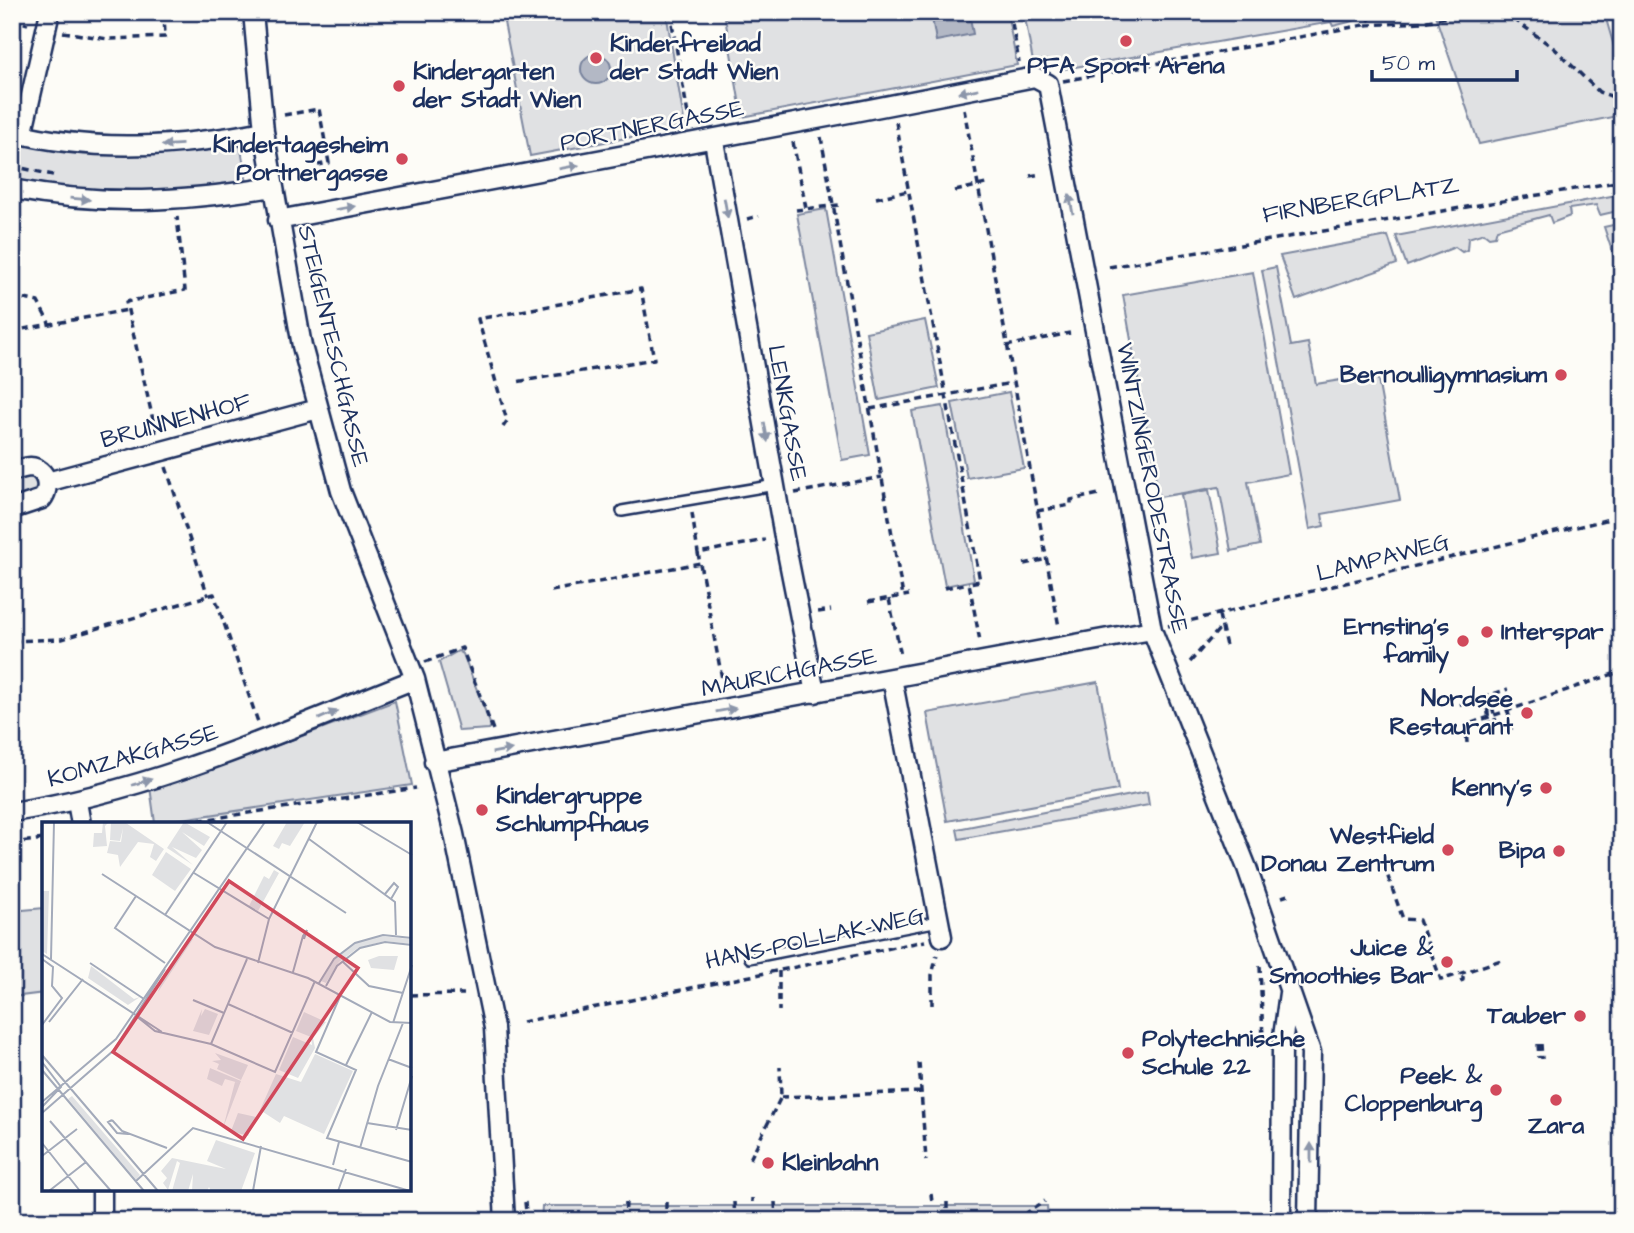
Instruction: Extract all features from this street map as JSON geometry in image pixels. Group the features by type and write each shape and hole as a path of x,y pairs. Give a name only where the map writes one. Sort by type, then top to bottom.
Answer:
{"street":[{"name":"STEIGENTESCHGASSE","path":"253,12 264,131 278,220 289,285 318,409 341,491 417,671 435,762 454,834 494,1028 505,1221"},
{"path":"48,20 17,133 78,144 137,146 202,143 264,131"},
{"name":"PORTNERGASSE","path":"278,220 714,141 789,123 1034,76"},
{"name":"WINTZINGERODESTRASSE","path":"1034,76 1084,271 1152,630 1290,986 1311,1052 1308,1221"},
{"name":"LENKGASSE","path":"714,141 815,693"},
{"path":"13,182 81,200 175,201 273,187"},
{"name":"BRUNNENHOF","path":"47,482 160,449 318,409"},
{"path":"12,471 33,467 44,474 47,482 46,495 42,499 12,509"},
{"name":"MAURICHGASSE","path":"435,762 1152,630"},
{"name":"KOMZAKGASSE","path":"12,812 77,802 265,741 417,671"},
{"name":"HANS-POLLAK-WEG","path":"892,678 940,929"},
{"path":"77,802 81,822"},
{"name":"WINTZINGERODESTRASSE","path":"1281,1221 1282,1044 1290,986"},
{"path":"102,1191 102,1221"}],"lane":[{"path":"622,511 775,485"},
{"path":"750,958 940,929"}],"path":[{"path":"12,20 48,20 108,39 165,37 164,12"},
{"path":"670,12 691,131"},
{"path":"1010,12 1034,76 1364,25 1422,22 1475,12"},
{"path":"1364,25 1377,12"},
{"path":"1504,12 1555,49 1599,92 1622,100"},
{"path":"1615,12 1622,38"},
{"path":"284,115 319,109 329,163 318,165"},
{"path":"964,109 1059,627"},
{"path":"896,122 945,395 981,573 980,581 945,588"},
{"path":"13,182 17,133"},
{"path":"821,135 903,596"},
{"path":"793,140 806,208"},
{"path":"14,167 62,177"},
{"path":"1030,176 1041,174"},
{"name":"FIRNBERGPLATZ","path":"1109,267 1622,181"},
{"path":"955,191 990,183"},
{"path":"876,198 908,191"},
{"path":"909,199 916,198"},
{"path":"175,201 185,290 126,302 160,449 208,596"},
{"path":"796,210 839,205"},
{"path":"741,220 759,216"},
{"path":"503,427 507,421 478,320 641,289 654,359 516,382"},
{"path":"12,296 38,302 49,323"},
{"path":"12,331 128,310"},
{"path":"1006,346 1070,333"},
{"path":"870,409 1013,383"},
{"path":"1616,469 1622,468"},
{"path":"792,493 882,477"},
{"path":"1037,511 1072,505 1070,500 1099,494"},
{"path":"690,499 724,689"},
{"name":"LAMPAWEG","path":"1152,630 1622,516"},
{"path":"698,553 765,541"},
{"path":"1024,564 1046,559"},
{"path":"551,591 700,563"},
{"path":"969,583 980,642"},
{"path":"12,641 62,639 214,594 265,741"},
{"path":"868,603 909,594"},
{"path":"889,598 901,656"},
{"path":"813,614 831,610"},
{"path":"1219,615 1226,646"},
{"path":"1190,662 1221,627"},
{"path":"417,671 462,648 493,730"},
{"path":"1467,743 1466,725 1622,671"},
{"path":"1460,705 1507,689"},
{"path":"1487,696 1491,701 1497,727"},
{"path":"1487,696 1485,702 1490,729"},
{"path":"1508,711 1512,732"},
{"path":"188,822 416,788"},
{"path":"12,843 42,839"},
{"path":"1376,862 1382,860 1402,919 1419,920 1441,979 1501,960"},
{"path":"1282,897 1288,895"},
{"path":"932,1005 932,975 940,929"},
{"name":"HANS-POLLAK-WEG","path":"522,1022 779,971 940,929"},
{"path":"1257,955 1260,967 1263,1048"},
{"path":"1460,981 1463,980 1461,975 1495,964"},
{"path":"779,971 779,1011"},
{"path":"411,995 464,994"},
{"path":"1540,1044 1540,1058"},
{"path":"919,1063 926,1160"},
{"path":"750,1158 780,1097 780,1067"},
{"path":"780,1097 921,1092"},
{"path":"931,1194 932,1202"},
{"path":"1014,1221 1045,1201"},
{"path":"625,1221 626,1202"},
{"path":"666,1202 666,1221"},
{"path":"734,1202 735,1221"},
{"path":"775,1202 776,1221"},
{"path":"915,1221 928,1214 948,1221 947,1202"},
{"path":"524,1216 558,1215 564,1221"},
{"path":"978,1221 985,1216 1005,1221"},
{"path":"581,1221 588,1221"}],"shaded area":[{"path":"502,12 666,12 685,127 530,156"},
{"path":"724,12 1007,12 1017,65 742,117"},
{"path":"931,12 969,12 973,34 936,41"},
{"name":"PFA Sport Arena","path":"1024,12 1368,12 1353,21 1333,26 1331,22 1064,69 1045,60 1033,62"},
{"path":"1434,12 1604,12 1622,74 1622,115 1479,144"},
{"path":"596,54 607,58 611,69 607,80 596,84 585,80 581,69 585,58"},
{"path":"12,139 128,153 174,152 240,143 247,184 107,195 12,183"},
{"path":"1622,194 1622,210 1600,215 1596,205 1569,209 1570,216 1552,223 1549,215 1497,229 1495,236 1489,237 1484,233 1468,238 1467,250 1462,252 1455,247 1407,266 1396,236"},
{"path":"826,209 870,455 842,460 797,214"},
{"path":"1622,223 1622,281 1604,227"},
{"path":"1388,236 1397,264 1296,300 1280,256"},
{"path":"1276,267 1291,346 1308,343 1316,384 1377,374 1400,500 1322,514 1324,526 1310,529 1262,270"},
{"path":"1253,272 1289,474 1248,482 1260,545 1231,551 1219,487 1159,497 1123,295"},
{"path":"925,320 939,388 879,400 866,332"},
{"path":"1009,392 1024,468 967,478 952,403"},
{"path":"943,406 974,580 945,586 912,411"},
{"path":"32,475 39,490 36,494 12,500 12,481"},
{"path":"1209,490 1221,553 1192,558 1181,495"},
{"path":"458,651 463,654 491,726 489,729 459,731 439,662"},
{"path":"1098,682 1118,790 947,821 927,713"},
{"path":"395,701 412,785 155,822 150,787 227,764"},
{"path":"1147,792 1149,805 959,839 957,829"},
{"path":"42,908 42,993 12,997 12,911"},
{"path":"542,1206 1047,1206 1048,1221 541,1221"}],"place":[{"name":"PFA Sport Arena","path":"1126,41"},
{"name":"Kinderfreibad der Stadt Wien","path":"596,58"},
{"name":"Kindergarten der Stadt Wien","path":"399,86"},
{"name":"Kindertagesheim Portnergasse","path":"402,159"},
{"name":"Bernoulligymnasium","path":"1561,375"},
{"name":"Interspar","path":"1487,632"},
{"name":"Ernsting's family","path":"1463,641"},
{"name":"Nordsee Restaurant","path":"1527,713"},
{"name":"Kenny's","path":"1546,788"},
{"name":"Kindergruppe Schlumpfhaus","path":"482,810"},
{"name":"Westfield Donau Zentrum","path":"1448,850"},
{"name":"Bipa","path":"1559,851"},
{"name":"Juice & Smoothies Bar","path":"1447,962"},
{"name":"Tauber","path":"1580,1016"},
{"name":"Polytechnische Schule 22","path":"1128,1053"},
{"name":"Peek & Cloppenburg","path":"1496,1090"},
{"name":"Zara","path":"1556,1100"},
{"name":"Kleinbahn","path":"768,1163"}]}
